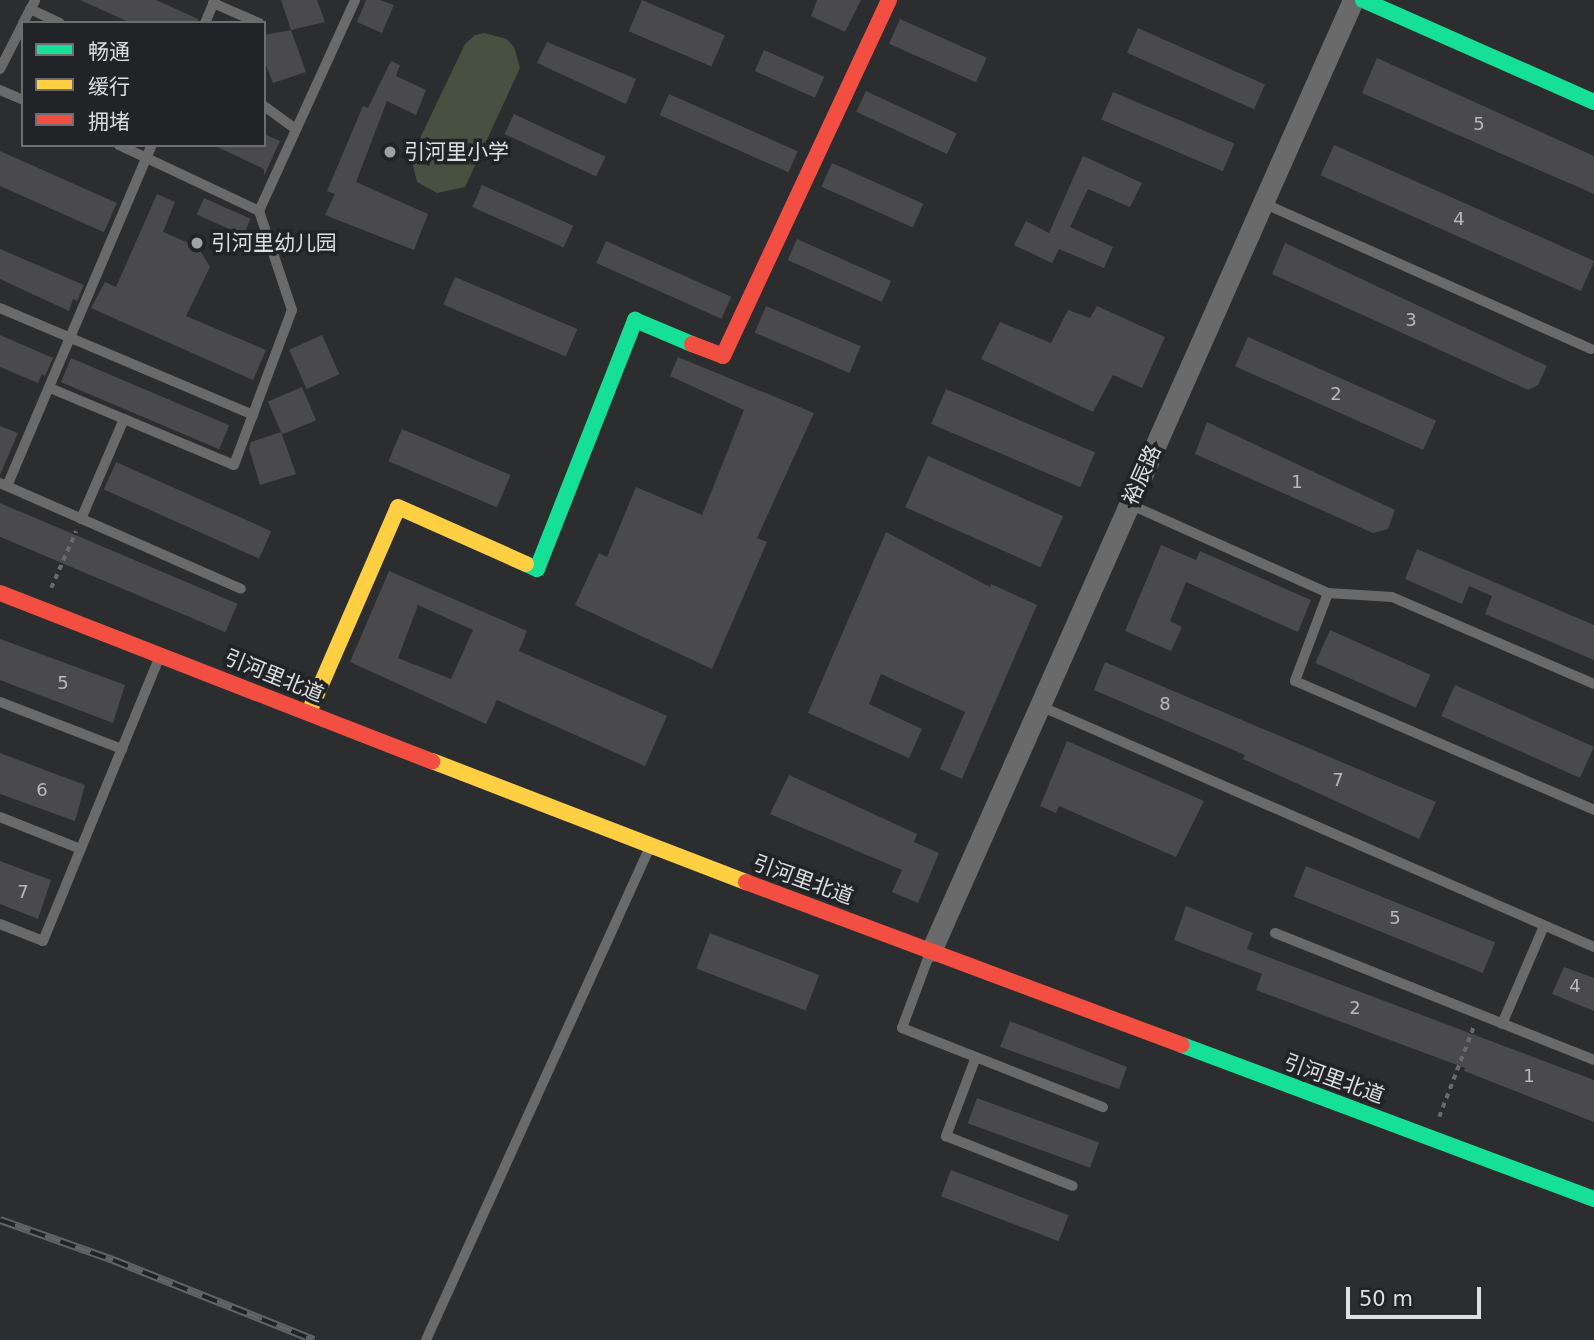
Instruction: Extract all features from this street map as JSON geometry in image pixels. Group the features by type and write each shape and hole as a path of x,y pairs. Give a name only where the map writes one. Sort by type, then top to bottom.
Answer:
{"street":[{"path":"309,712 398,507 537,569 635,320 723,356 889,0"},
{"name":"裕辰路","path":"931,951 1353,0"},
{"path":"1363,0 1594,102"},
{"name":"引河里北道","path":"0,593 650,846 1594,1199"}],"lane":[{"path":"50,388 234,465 292,310 259,211 355,0"},
{"path":"206,21 214,1 255,21"},
{"path":"24,21 33,5 57,21"},
{"path":"0,69 21,27"},
{"path":"0,90 21,99"},
{"path":"266,107 296,129"},
{"path":"123,147 259,211"},
{"path":"151,147 50,388 4,485 241,589"},
{"path":"1263,204 1591,349"},
{"path":"0,308 253,415"},
{"path":"81,519 124,419"},
{"path":"1129,504 1328,593 1392,597 1594,684"},
{"path":"1328,593 1295,681 1594,810"},
{"path":"0,924 43,941 161,654"},
{"path":"0,702 122,749"},
{"path":"1040,706 1594,947"},
{"path":"0,817 81,849"},
{"path":"426,1340 650,846"},
{"path":"1502,1024 1544,926"},
{"path":"1275,933 1594,1060"},
{"path":"931,951 902,1028 1103,1107"},
{"path":"976,1057 946,1136 1073,1186"}],"path":[{"path":"41,608 81,519"},
{"path":"1431,1138 1478,1014"}],"green space":[{"path":"484,33 507,39 514,47 520,68 465,187 437,193 417,182 411,157 465,44 475,35"}],"building":[{"path":"80,0 156,0 198,19 198,21 127,21"},
{"path":"281,0 317,0 325,22 291,30"},
{"path":"366,0 380,0 394,5 382,33 357,22"},
{"path":"642,0 725,35 712,66 629,31"},
{"path":"817,0 861,0 845,32 811,16"},
{"path":"900,19 987,58 976,82 889,44"},
{"path":"1138,28 1265,85 1254,109 1127,53"},
{"path":"291,30 306,72 273,83 266,65 266,35"},
{"path":"547,42 636,79 626,104 537,63"},
{"path":"764,50 824,77 815,98 755,71"},
{"path":"1377,58 1594,156 1594,194 1362,93"},
{"path":"391,61 400,65 396,76 426,90 416,115 387,101 356,182 428,214 414,250 325,215 335,194 327,191 363,106 368,108"},
{"path":"866,91 957,133 947,154 856,112"},
{"path":"1113,92 1235,144 1223,171 1101,120"},
{"path":"669,94 798,151 788,172 660,115"},
{"path":"514,114 606,157 596,177 505,134"},
{"path":"266,135 280,141 264,176 264,169 217,147 266,147"},
{"path":"1334,145 1594,261 1581,291 1321,175"},
{"path":"0,151 117,203 104,232 0,186"},
{"path":"1083,156 1142,183 1130,207 1088,189 1070,227 1113,247 1104,268 1059,249 1052,263 1014,245 1026,221 1049,233"},
{"path":"832,163 923,204 913,227 821,187"},
{"path":"482,185 573,226 564,248 472,207"},
{"path":"157,194 175,202 163,232 198,247 210,267 186,316 266,350 253,380 91,308 105,282 116,287"},
{"path":"204,198 251,219 243,235 197,214"},
{"path":"797,239 891,281 882,302 788,260"},
{"path":"606,241 731,297 721,319 596,263"},
{"path":"1285,243 1547,366 1538,385 1528,390 1272,274"},
{"path":"0,249 84,285 77,301 73,299 69,311 0,279"},
{"path":"455,277 577,329 566,357 443,305"},
{"path":"766,306 861,346 849,373 755,333"},
{"path":"1097,306 1165,337 1142,388 1113,375 1093,412 981,359 1000,322 1051,343 1068,310 1090,318"},
{"path":"0,335 53,358 45,376 42,374 38,383 0,367"},
{"path":"322,335 339,374 307,389 289,350"},
{"path":"1248,337 1436,421 1423,450 1235,366"},
{"path":"678,357 814,413 757,538 767,542 712,669 575,605 599,553 607,557 636,487 702,515 744,410 670,376"},
{"path":"71,358 229,425 219,449 61,382"},
{"path":"302,387 316,420 282,435 268,401"},
{"path":"946,389 1095,452 1080,487 931,424"},
{"path":"1207,422 1395,510 1388,529 1373,533 1195,454"},
{"path":"0,426 18,433 0,475"},
{"path":"402,429 511,475 497,507 388,461"},
{"path":"281,432 296,474 260,485 249,448 251,442"},
{"path":"928,456 1063,516 1040,567 905,507"},
{"path":"116,462 271,531 259,559 104,489"},
{"path":"0,503 237,604 225,632 0,537"},
{"path":"886,532 990,587 991,584 1037,605 962,779 940,769 965,712 881,674 869,704 922,729 909,758 808,713"},
{"path":"1161,545 1196,560 1200,551 1311,600 1298,632 1186,582 1170,621 1182,627 1171,651 1125,631"},
{"path":"1417,549 1594,625 1594,660 1485,614 1492,596 1469,586 1462,604 1405,579"},
{"path":"389,571 527,631 519,651 667,716 645,766 497,700 486,724 350,662","holes":["418,605 473,630 451,679 398,658"]},
{"path":"1330,630 1430,675 1416,708 1315,663"},
{"path":"0,639 125,685 113,723 0,680"},
{"path":"1105,662 1436,802 1419,839 1243,759 1245,755 1094,690"},
{"path":"1455,685 1594,747 1580,778 1441,716"},
{"path":"1067,741 1204,801 1176,857 1059,806 1056,813 1040,806"},
{"path":"0,753 85,785 75,821 0,794"},
{"path":"789,775 917,834 914,842 939,853 918,903 892,892 902,870 770,814"},
{"path":"0,861 51,880 38,919 0,904"},
{"path":"1306,866 1495,942 1483,973 1294,897"},
{"path":"1186,906 1253,933 1247,949 1594,1080 1594,1122 1464,1071 1465,1068 1256,990 1262,974 1174,940"},
{"path":"710,933 819,975 806,1010 696,968"},
{"path":"1564,967 1594,978 1594,1011 1552,994"},
{"path":"1010,1021 1127,1067 1119,1089 1000,1047"},
{"path":"977,1098 1099,1142 1090,1168 968,1123"},
{"path":"951,1170 1069,1215 1059,1241 941,1196"}],"railway":[{"path":"0,1220 113,1260 314,1340"}],"traffic: fast":[{"path":"1363,0 1594,102"},
{"path":"526,564 537,569 635,320 692,344"},
{"path":"1182,1045 1594,1199"}],"traffic: slow":[{"path":"309,712 398,507 526,564"},
{"path":"432,761 746,882"}],"traffic: jam":[{"path":"692,344 723,356 889,0"},
{"path":"0,593 432,761"},
{"path":"746,882 1182,1045"}],"place":[{"name":"引河里小学","path":"390,152"},
{"name":"引河里幼儿园","path":"197,243"}]}
